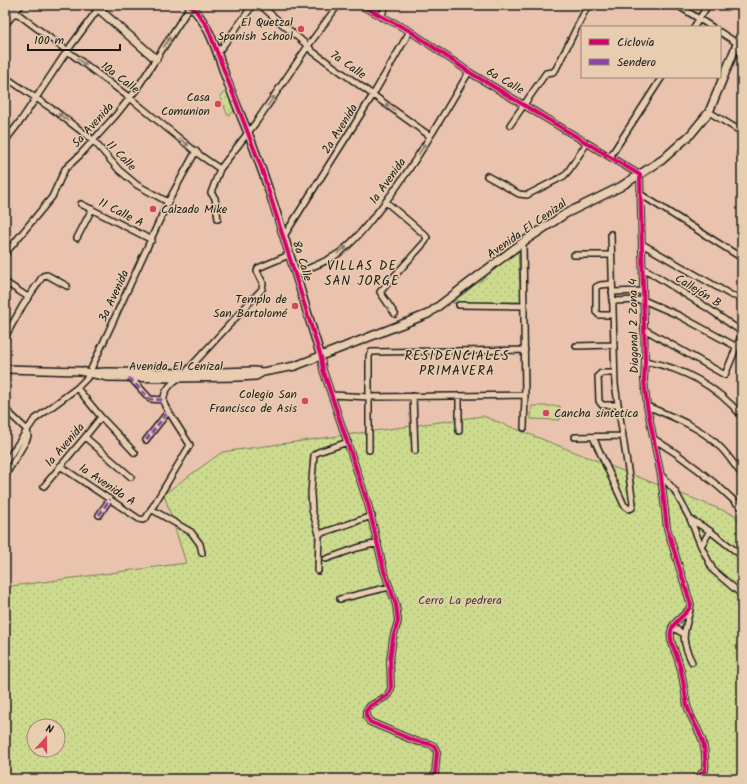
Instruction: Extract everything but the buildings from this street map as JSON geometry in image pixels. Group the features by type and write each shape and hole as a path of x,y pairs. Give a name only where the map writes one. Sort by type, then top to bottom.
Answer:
{"street":[{"name":"10a Calle","path":"6,5 130,98 220,169"},
{"path":"5,25 21,5"},
{"name":"8a Calle","path":"190,5 206,26 261,167 321,357 323,370 372,516 384,571 396,605 398,621 393,638 390,660 391,689 387,696 370,706 366,711 366,716 370,722 415,742 434,746 437,752 434,774 436,779"},
{"name":"5a Avenida","path":"5,254 52,197 65,169 79,156 130,98 190,5"},
{"path":"217,54 253,5"},
{"name":"7a Calle","path":"260,5 312,51 430,136"},
{"path":"218,219 215,198 211,193 220,169 267,107 338,5"},
{"name":"6a Calle","path":"360,5 410,31 469,72 640,174"},
{"path":"381,16 386,5"},
{"path":"510,125 546,74 553,72 556,69 588,5"},
{"path":"677,5 710,26"},
{"path":"695,26 708,5"},
{"path":"5,141 22,119 98,6 156,59"},
{"name":"2a Avenida","path":"284,236 373,95 410,31"},
{"name":"Avenida El Cenizal","path":"129,375 254,371 263,372 295,366 428,314 523,242 565,214 620,187 662,160 691,134 709,112 742,32"},
{"path":"721,33 738,43"},
{"name":"1a Avenida","path":"295,274 343,250 369,223 386,202 430,136 469,72"},
{"name":"11 Calle","path":"5,77 55,111 93,140 111,162 128,179 146,191 168,202"},
{"path":"610,157 661,78"},
{"path":"709,112 742,132"},
{"path":"487,176 519,194 527,195 564,176 587,142"},
{"name":"3a Avenida","path":"5,463 34,420 77,388 84,382 90,373 152,240 168,202 196,151"},
{"name":"Diagonal 2 Zona 4","path":"640,174 645,361 644,380 647,406 661,476 667,528 691,601 690,609"},
{"path":"640,194 742,258"},
{"path":"386,202 427,238 380,292 395,314"},
{"name":"11 Calle A","path":"81,204 152,240"},
{"path":"77,238 92,209"},
{"path":"593,437 624,505 629,509 632,508 633,503 614,373 611,234"},
{"path":"523,242 525,350 524,428"},
{"path":"642,244 731,295 742,298"},
{"path":"202,553 200,544 191,532 151,509 190,444 168,412 163,400 165,394 177,378 186,373 262,289 263,283 257,272 258,268 289,255"},
{"path":"574,255 611,255"},
{"name":"Callejón B","path":"643,268 706,307 742,332"},
{"path":"5,337 28,297 43,276 46,275 67,286"},
{"path":"5,282 28,297"},
{"path":"612,284 600,285 596,287 597,315 612,315"},
{"path":"612,292 643,291"},
{"path":"612,301 643,300 678,315 737,347"},
{"path":"459,305 524,306"},
{"path":"644,329 725,375 742,332"},
{"path":"576,346 613,345"},
{"path":"369,450 370,354 374,352 525,350"},
{"path":"645,361 675,368 701,381 733,406 742,416"},
{"name":"Avenida El Cenizal","path":"5,368 71,370 90,373 106,372 177,378 243,377 256,376 263,372"},
{"path":"614,373 601,373 598,376 599,401 602,405 618,405"},
{"path":"129,375 150,400 163,400"},
{"path":"77,388 101,417 135,453"},
{"path":"332,395 369,397 525,395"},
{"path":"413,396 414,451"},
{"path":"459,396 459,431"},
{"path":"647,406 682,420 720,446 742,475"},
{"path":"5,409 27,430"},
{"path":"146,440 168,412"},
{"name":"1a Avenida","path":"44,486 101,417"},
{"name":"3a Avenida","path":"5,476 27,439 27,430"},
{"path":"575,437 623,436"},
{"path":"85,437 131,477"},
{"path":"654,439 704,473 742,508"},
{"path":"318,571 319,534 313,514 311,498 314,455 318,452 348,442"},
{"name":"1a Avenida A","path":"60,466 138,519 143,520 147,517 151,509"},
{"path":"661,476 675,491 690,519 713,570 742,595"},
{"path":"99,515 110,499"},
{"path":"319,534 372,516"},
{"path":"690,519 710,531 742,556"},
{"path":"701,546 710,531"},
{"path":"326,559 357,548 378,543"},
{"path":"340,599 389,587"},
{"path":"690,609 672,627 670,634 678,660 687,706 702,741 704,750 705,770 693,779"},
{"path":"690,609 683,640 692,662"},
{"path":"672,627 684,634"}],"green space":[{"path":"228,89 234,111 228,116 220,96"},
{"path":"518,251 521,302 452,303"},
{"name":"Cancha sintetica","path":"532,406 560,406 560,420 531,419"},
{"name":"Cerro La pedrera","path":"483,416 735,515 742,529 742,779 5,779 5,587 186,563 164,494 222,452"}],"marked path":[{"path":"129,378 150,399 163,400"},
{"path":"146,440 168,412"},
{"path":"99,515 110,499"}],"cycle path":[{"path":"189,5 196,11 207,26 261,167 321,357 323,370 368,504 384,571 396,605 398,621 393,638 390,660 391,689 387,696 370,706 366,711 366,716 370,722 415,741 434,746 437,752 436,779"},
{"path":"360,5 410,31 469,72 640,175 645,361 644,380 647,406 661,476 667,528 691,605 687,612 672,627 671,638 681,671 688,710 703,742 705,756 705,770 697,778 693,779"}],"place":[{"name":"El Quetzal Spanish School","path":"301,29"},
{"name":"Casa Comunion","path":"218,104"},
{"name":"Calzado Mike","path":"153,209"},
{"name":"Templo de San Bartolomé","path":"295,306"},
{"name":"Colegio San Francisco de Asis","path":"305,401"},
{"name":"Cancha sintetica","path":"546,413"}],"district":[{"name":"VILLAS DE SAN JORGE","path":"362,274"},
{"name":"RESIDENCIALES PRIMAVERA","path":"457,364"}]}
